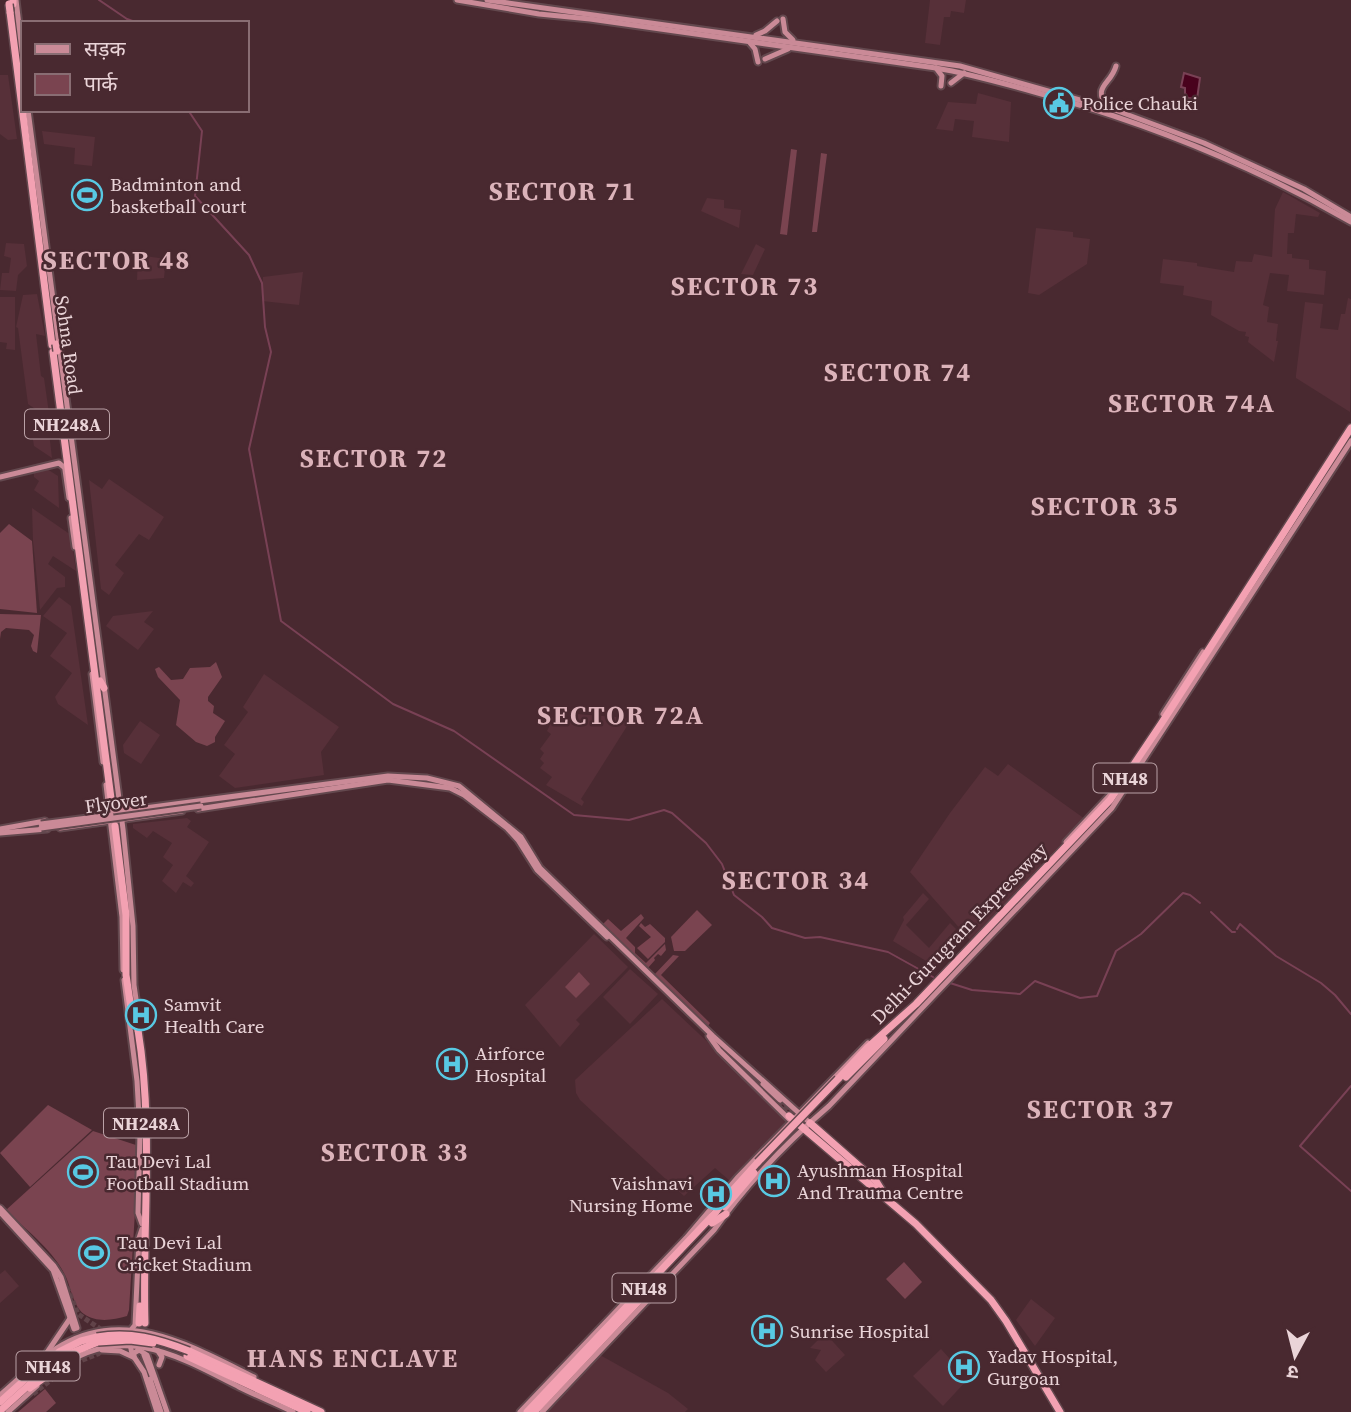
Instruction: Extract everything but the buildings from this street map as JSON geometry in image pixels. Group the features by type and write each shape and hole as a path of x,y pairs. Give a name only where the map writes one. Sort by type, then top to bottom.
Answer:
{"highway":[{"path":"11,5 21,71"},
{"name":"Sohna Road","path":"11,5 21,85"},
{"name":"Sohna Road","path":"24,112 96,665 96,695 111,808"},
{"name":"Sohna Road","path":"27,112 38,220"},
{"name":"Delhi-Gurugram Expressway","path":"527,1412 711,1221 726,1210 770,1156 1110,800 1351,425"},
{"name":"Delhi-Gurugram Expressway","path":"534,1412 711,1221 758,1162 838,1079 952,973 1111,803 1164,727 1351,434"},
{"name":"Sohna Road","path":"96,665 102,684 111,808"},
{"name":"NH248A","path":"116,823 130,915 130,975 147,1136 139,1325"},
{"path":"789,1121 810,1124 831,1145 876,1181 876,1187"},
{"path":"810,1124 813,1136 925,1231 993,1299 1061,1412"},
{"path":"711,1209 711,1221"},
{"path":"925,1231 991,1300 1007,1321"},
{"name":"NH48","path":"7,1407 18,1384 57,1354 81,1341 119,1335 144,1336 321,1412"},
{"name":"NH48","path":"0,1411 59,1358 96,1337"},
{"name":"NH48","path":"188,1353 304,1412"},
{"path":"18,1384 27,1372"},
{"path":"7,1407 52,1373"},
{"path":"265,1399 304,1412"}],"main road":[{"path":"457,0 540,14 571,15"},
{"path":"487,0 571,15 964,73 1112,114 1205,148 1293,190 1351,222"},
{"path":"11,5 21,50"},
{"path":"11,5 21,83"},
{"path":"752,40 780,20 785,32 797,42"},
{"path":"752,40 797,42 960,66 1108,108 1229,154 1304,189 1351,216"},
{"path":"752,40 758,62"},
{"path":"765,59 792,48"},
{"path":"1108,108 1101,93 1116,66"},
{"path":"936,68 942,76 941,86"},
{"path":"951,83 964,73"},
{"path":"25,112 96,665"},
{"path":"27,112 55,348 63,454 96,665"},
{"path":"1286,538 1351,440"},
{"path":"0,476 58,459 63,454"},
{"path":"0,476 59,463 65,468"},
{"path":"542,1412 714,1230 726,1210 830,1104 914,1002 1113,792 1313,484"},
{"path":"20,828 116,823 217,802 388,778 460,792 507,828 526,848 537,870 779,1101"},
{"path":"111,808 130,810 202,800 217,802"},
{"name":"Flyover","path":"20,828 217,802"},
{"path":"111,808 116,823 133,926 135,1027"},
{"path":"111,808 103,817 116,823"},
{"path":"111,808 116,823 123,967 135,1027"},
{"path":"0,831 111,808 138,809"},
{"path":"116,823 128,815 130,810"},
{"path":"520,1412 711,1209 789,1121 858,1052 891,1029"},
{"path":"712,1037 810,1124 816,1126 831,1145"},
{"path":"712,1037 719,1050 789,1121"},
{"path":"818,1093 827,1093 831,1097 830,1104"},
{"path":"790,1104 805,1106"},
{"path":"788,1145 800,1136 813,1136"},
{"path":"0,1210 54,1266 61,1277 77,1328 75,1329 64,1305 53,1270 0,1210"},
{"path":"54,1266 59,1269 65,1283"},
{"path":"45,1356 71,1317"},
{"path":"76,1325 96,1337"},
{"path":"139,1325 151,1333"},
{"path":"137,1356 128,1337 139,1325"},
{"path":"0,1395 45,1356 64,1344 139,1325 151,1333 177,1338 328,1412"},
{"path":"112,1330 116,1337 115,1345"},
{"path":"148,1347 151,1333"},
{"path":"156,1377 162,1357 156,1350 156,1340 160,1336"},
{"path":"159,1365 171,1354 177,1338"},
{"path":"115,1345 137,1356"},
{"path":"52,1373 76,1356 91,1350 115,1345 148,1347 171,1354 293,1412"},
{"path":"91,1350 120,1351 137,1356"},
{"path":"135,1351 144,1352 156,1377 162,1412 137,1356 135,1351"},
{"path":"7,1407 33,1394"}],"shaded area":[{"path":"930,0 966,0 964,13 951,11 950,17 944,17 940,45 925,43"},
{"path":"1184,73 1200,78 1197,99 1188,98 1185,88 1181,87"},
{"path":"0,75 8,75 17,139 8,140 0,134"},
{"path":"978,93 1011,102 1009,142 972,137 974,121 955,119 953,131 936,129 948,102 976,104"},
{"path":"42,131 95,137 92,166 74,164 75,148 44,144"},
{"path":"1283,192 1320,213 1318,217 1296,214 1294,233 1288,233 1287,254 1292,254 1292,258 1309,260 1309,269 1326,271 1324,295 1287,291 1289,275 1270,273 1263,305 1269,307 1267,322 1278,324 1274,362 1248,342 1246,332 1239,331 1211,315 1212,301 1183,295 1184,286 1160,283 1163,259 1197,263 1197,266 1234,272 1236,261 1252,262 1254,254 1272,257 1275,209"},
{"path":"707,198 724,200 724,208 741,210 739,228 701,211"},
{"path":"1036,228 1073,232 1073,237 1090,239 1087,264 1039,295 1028,293"},
{"path":"6,243 24,244 27,266 18,275 16,291 0,290 2,273 9,273 11,258 4,256"},
{"path":"756,244 765,249 753,275 741,274"},
{"path":"138,255 166,259 164,278 137,280"},
{"path":"303,272 299,305 262,301 263,277"},
{"path":"37,294 45,336 36,334 49,413 41,413 28,404 16,327 23,295"},
{"path":"0,297 15,297 15,350 6,349 7,343 0,342"},
{"path":"1348,298 1351,299 1350,412 1296,378 1305,302 1323,304 1320,328 1338,330"},
{"path":"48,424 52,458 34,446 31,427"},
{"path":"47,469 58,476 59,508 34,490 39,481 34,477 34,472"},
{"path":"109,479 164,517 149,540 139,534 115,565 124,573 109,595 101,589 89,480 102,489"},
{"path":"32,508 71,535 76,571 53,556 48,564 65,577 65,587 57,588 40,610 33,541"},
{"path":"59,597 71,606 88,725 58,704 55,697 72,673 50,656 67,633 43,616"},
{"path":"153,611 144,622 154,629 138,650 106,626 113,616"},
{"path":"264,674 339,727 321,752 324,775 235,788 219,776 235,754 224,745 248,712 243,707"},
{"path":"633,710 636,712 581,799 584,802 582,806 546,785 552,777 540,768 544,763 540,759 544,753 540,749 551,734 547,731 551,717 569,719 577,714 629,718"},
{"path":"140,721 160,735 141,764 124,753 123,745"},
{"path":"1008,764 1085,819 1046,860 1044,858 1040,862 1042,865 970,940 910,872 985,767 998,776"},
{"path":"187,818 191,821 187,827 209,842 186,876 194,883 191,887 183,882 176,893 162,881 173,865 163,857 172,843 153,831 147,838 133,828 133,824"},
{"path":"923,893 929,899 906,925 929,948 950,923 956,929 937,952 943,958 936,967 893,941 903,917"},
{"path":"594,934 628,967 576,1020 580,1024 560,1047 525,1005"},
{"path":"630,969 658,994 630,1024 603,997"},
{"path":"662,999 786,1116 787,1120 730,1181 715,1168 684,1196 580,1100 576,1093 575,1080"},
{"path":"5,1270 19,1286 0,1303 0,1274"},
{"path":"1031,1299 1055,1318 1035,1346 1016,1320"},
{"path":"825,1333 845,1355 826,1372 815,1360 821,1350 810,1348"},
{"path":"941,1349 968,1379 943,1406 913,1376"},
{"path":"600,1355 668,1393 688,1409 685,1412 546,1412"}],"green space":[{"path":"791,149 797,150 787,235 780,234"},
{"path":"821,153 827,154 817,232 812,232"},
{"path":"9,524 32,541 37,613 0,609 0,533"},
{"path":"0,614 41,615 37,653 31,646 34,635 29,630 6,628 1,632 0,639"},
{"path":"216,662 222,677 208,701 214,706 213,713 225,721 215,737 215,742 207,746 196,742 176,725 180,700 158,677 155,669 159,667 171,680 183,679 190,668 210,667"},
{"path":"697,910 712,925 685,951 674,951 671,937"},
{"path":"641,914 644,918 626,938 635,947 635,953 646,963 665,944 666,950 661,956 658,954 654,958 647,969 602,925 608,919 621,931"},
{"path":"641,923 645,927 650,924 665,938 665,942 648,959 637,948 651,937 639,926"},
{"path":"673,955 679,956 661,975 710,1023 708,1026 654,975"},
{"path":"579,972 590,984 576,998 565,987"},
{"path":"48,1105 92,1130 30,1187 0,1153"},
{"path":"93,1131 139,1146 129,1310 127,1316 100,1320 80,1311 65,1275 54,1257 6,1210"},
{"path":"904,1262 922,1282 905,1299 886,1279"},
{"path":"45,1389 56,1403 46,1412 18,1412"}],"waterway":[{"path":"99,0 132,21"},
{"path":"189,112 202,131 195,196 249,255 262,283 265,327 271,352 249,449 281,621 393,704 454,731 574,815 629,820 664,810 672,813 706,843 722,864 734,895 772,928 805,938 820,937 888,952 933,977"},
{"path":"950,983 972,990 1020,994 1035,981 1080,998 1097,996 1116,951 1141,934 1183,893 1200,903"},
{"path":"1211,912 1235,932"},
{"path":"1237,929 1240,924 1276,956 1321,983 1351,1014"},
{"path":"1351,1086 1300,1146 1351,1191"}],"tunnel":[{"path":"116,806 119,826"},
{"path":"778,1102 793,1116"},
{"path":"798,1117 827,1143"},
{"path":"67,1287 78,1314 105,1334"},
{"path":"33,1394 70,1365 104,1349"}],"place":[{"name":"Police Chauki","path":"1059,103"},
{"name":"Badminton and basketball court","path":"87,195"},
{"name":"Samvit Health Care","path":"141,1015"},
{"name":"Airforce Hospital","path":"452,1064"},
{"name":"Tau Devi Lal Football Stadium","path":"83,1172"},
{"name":"Ayushman Hospital And Trauma Centre","path":"774,1181"},
{"name":"Vaishnavi Nursing Home","path":"716,1194"},
{"name":"Tau Devi Lal Cricket Stadium","path":"94,1253"},
{"name":"Sunrise Hospital","path":"767,1331"},
{"name":"Yadav Hospital, Gurgoan","path":"964,1367"}],"district":[{"name":"SECTOR 71","path":"563,191"},
{"name":"SECTOR 48","path":"117,260"},
{"name":"SECTOR 73","path":"745,286"},
{"name":"SECTOR 74","path":"898,372"},
{"name":"SECTOR 74A","path":"1192,403"},
{"name":"SECTOR 72","path":"374,458"},
{"name":"SECTOR 35","path":"1105,506"},
{"name":"SECTOR 72A","path":"621,715"},
{"name":"SECTOR 34","path":"796,880"},
{"name":"SECTOR 37","path":"1101,1109"},
{"name":"SECTOR 33","path":"395,1152"},
{"name":"HANS ENCLAVE","path":"353,1358"}]}
